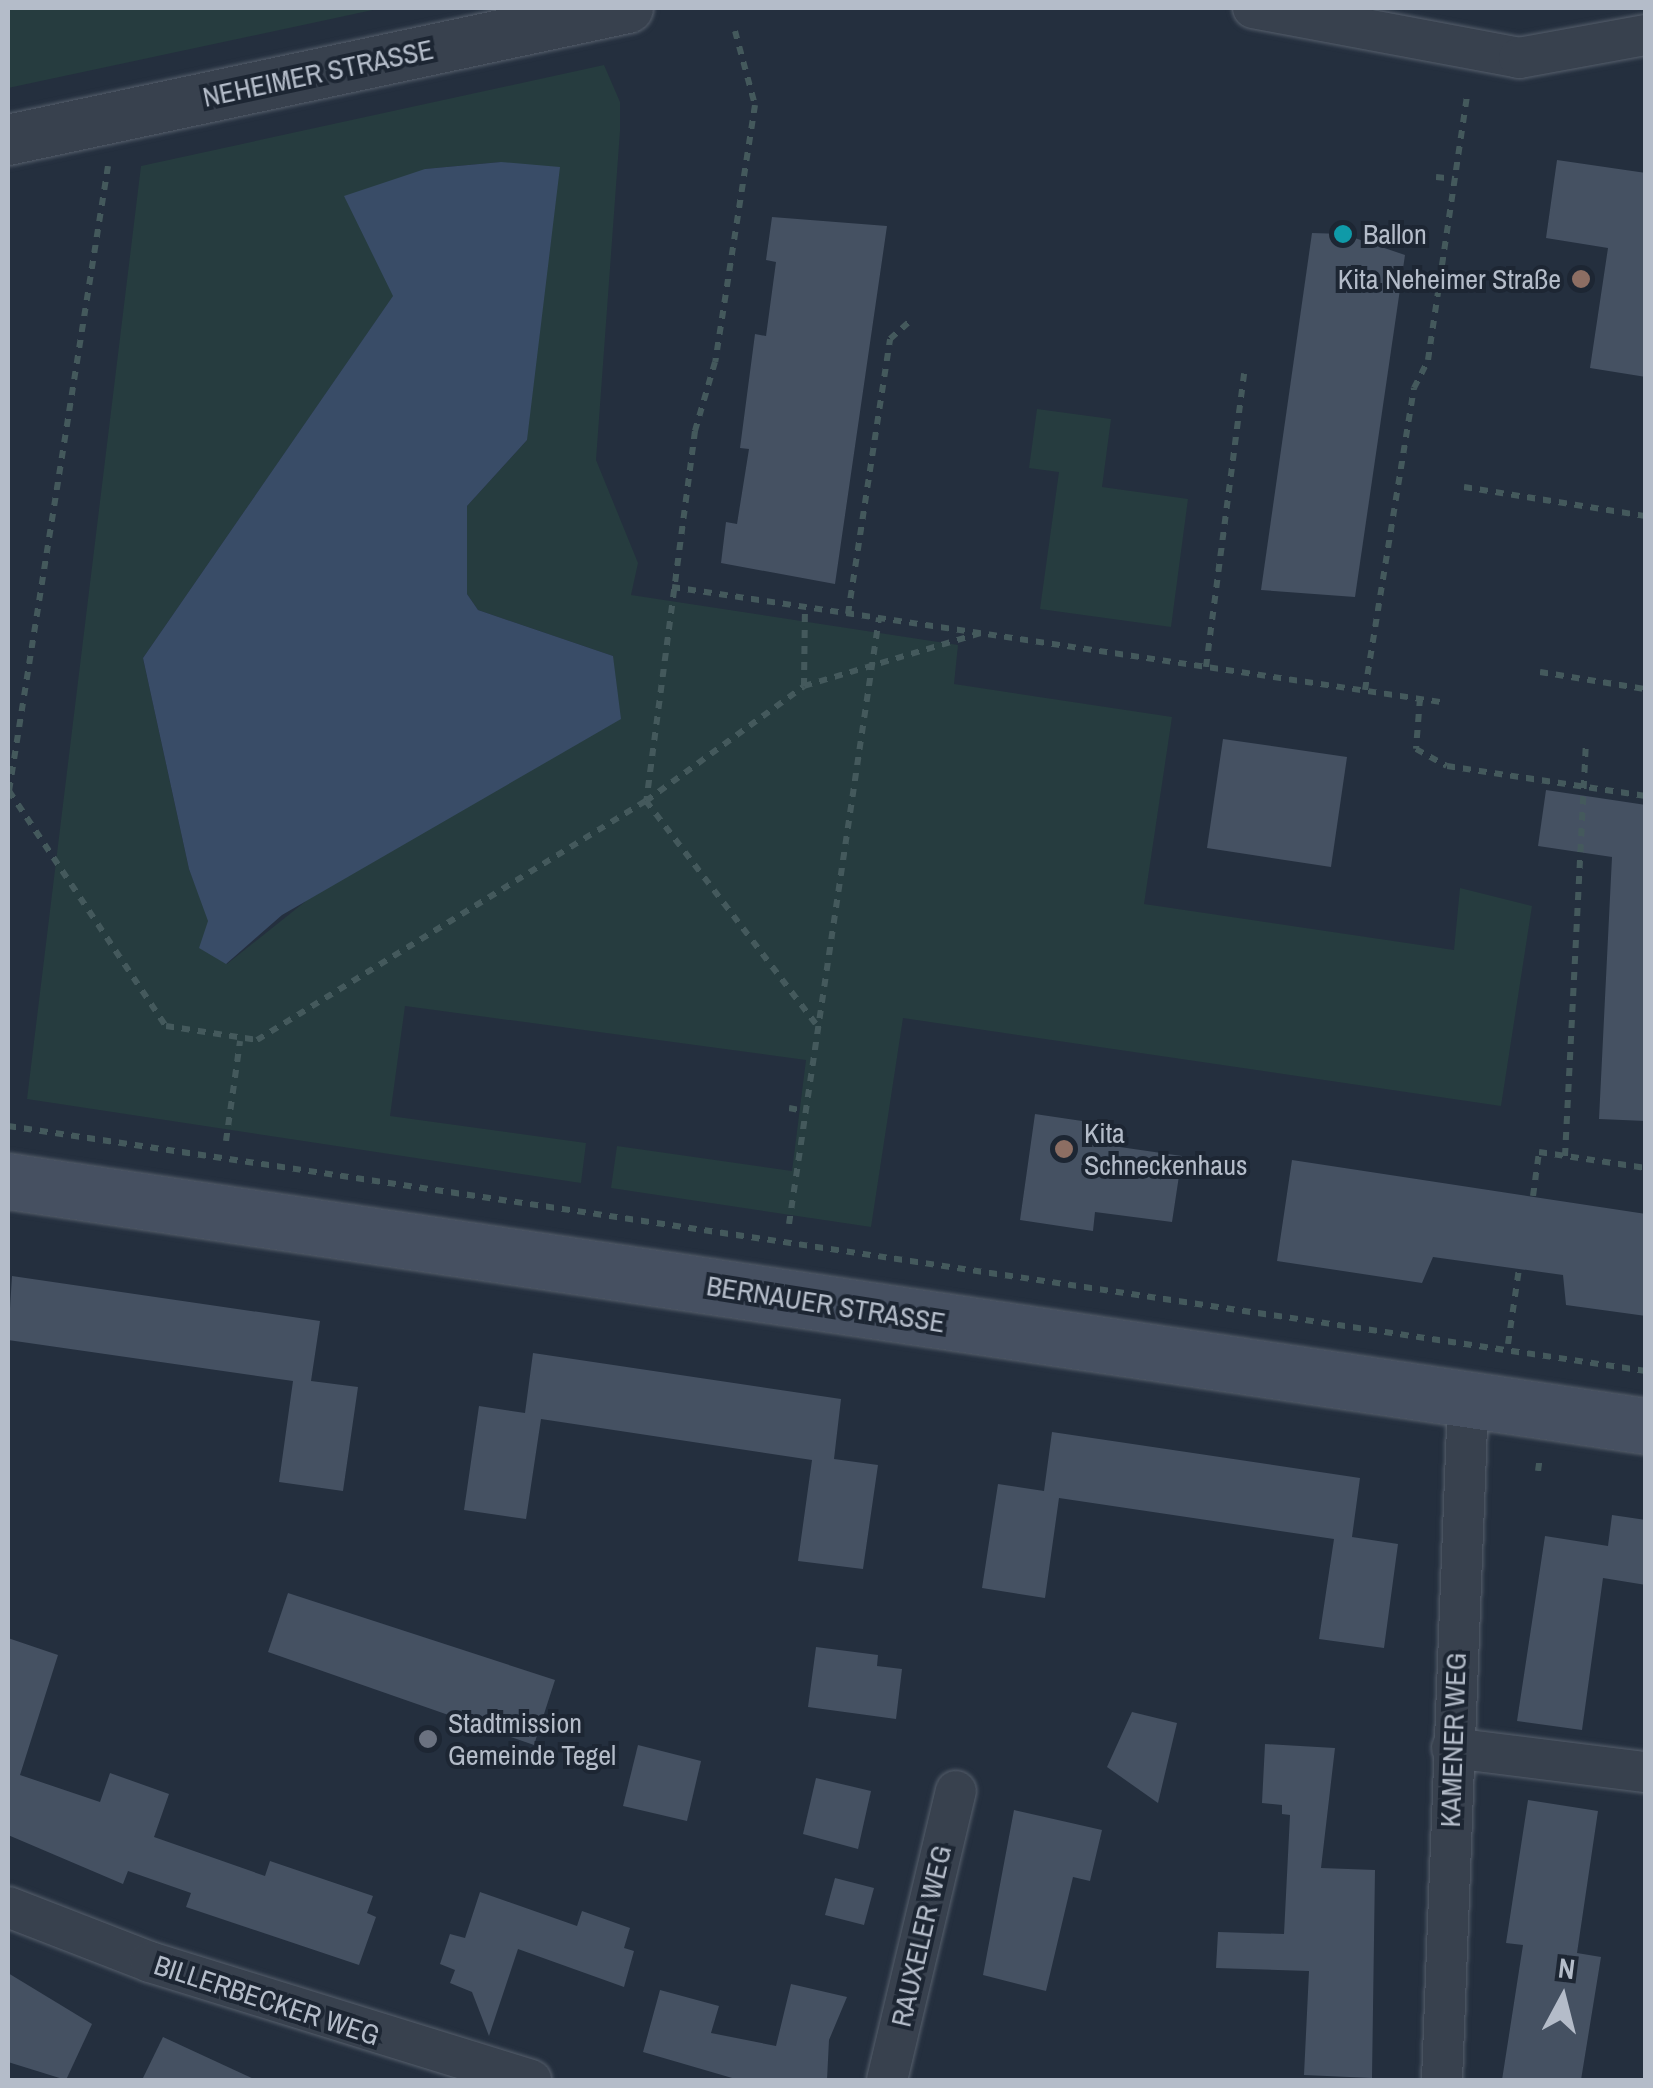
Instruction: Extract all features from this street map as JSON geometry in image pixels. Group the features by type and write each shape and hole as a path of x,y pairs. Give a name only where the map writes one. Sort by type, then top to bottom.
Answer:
{"main road":[{"name":"BERNAUER STRASSE","path":"8,1181 1646,1426"}],"street":[{"name":"NEHEIMER STRASSE","path":"8,140 628,8"},
{"path":"1253,8 1519,58 1646,36"},
{"name":"KAMENER WEG","path":"1442,2080 1468,1400"},
{"path":"1452,1748 1646,1772"},
{"name":"RAUXELER WEG","path":"887,2080 956,1791"},
{"name":"BILLERBECKER WEG","path":"8,1907 424,2066 531,2080"}],"path":[{"path":"734,32 755,105 672,587 646,801 816,1024"},
{"path":"1365,690 1467,96"},
{"path":"108,164 53,551 38,582 8,791 166,1026 240,1041 257,1040 646,801 804,686 872,669 981,633"},
{"path":"1436,177 1454,179"},
{"path":"848,614 890,339 912,320"},
{"path":"1206,667 1244,373"},
{"path":"1464,487 1646,516"},
{"path":"672,587 1441,702"},
{"path":"804,686 806,607"},
{"path":"789,1224 879,618"},
{"path":"1540,672 1645,688"},
{"path":"1420,698 1416,749 1447,766 1646,796"},
{"path":"1565,1156 1586,742"},
{"path":"226,1141 240,1041"},
{"path":"788,1108 804,1111"},
{"path":"8,1126 1646,1371"},
{"path":"1533,1196 1539,1152 1646,1168"},
{"path":"1508,1344 1519,1269"}],"green space":[{"path":"8,8 382,8 8,88"},
{"path":"604,65 620,102 620,131 596,460 638,563 631,595 958,645 954,684 1172,717 1144,904 1454,950 1460,888 1532,906 1501,1106 903,1018 871,1227 611,1188 617,1146 792,1171 806,1060 405,1006 390,1116 586,1143 581,1183 27,1099 141,166","holes":["501,162 527,440 467,506 467,594 478,610 613,656 227,964 189,869 143,658 394,295 425,169"]},
{"path":"1037,409 1111,419 1102,487 1188,499 1171,627 1040,609 1059,472 1029,468"}],"water":[{"path":"501,162 560,167 527,440 467,506 467,594 478,610 613,656 621,719 282,915 226,964 199,948 208,921 189,869 143,658 393,296 344,196 425,169"}],"building":[{"path":"1557,160 1646,173 1646,377 1590,368 1608,248 1546,238"},
{"path":"772,217 887,226 835,584 721,563 726,522 737,524 749,449 740,448 755,334 766,336 776,262 766,260"},
{"path":"1312,233 1343,234 1405,255 1355,597 1261,590"},
{"path":"1223,739 1347,757 1331,867 1207,848"},
{"path":"1546,790 1646,805 1646,1121 1599,1119 1612,857 1538,846"},
{"path":"1035,1114 1109,1125 1106,1145 1182,1156 1172,1222 1095,1212 1093,1231 1020,1220"},
{"path":"1292,1160 1646,1214 1646,1316 1566,1305 1563,1275 1433,1257 1422,1283 1277,1261"},
{"path":"12,1276 320,1321 311,1381 358,1387 343,1491 279,1482 293,1381 8,1340"},
{"path":"533,1353 841,1399 834,1459 878,1465 863,1569 798,1561 812,1460 541,1419 526,1519 464,1510 479,1406 525,1413"},
{"path":"1052,1432 1360,1478 1352,1537 1398,1544 1384,1648 1319,1639 1334,1539 1059,1498 1045,1598 982,1588 998,1484 1044,1491"},
{"path":"1612,1515 1646,1520 1646,1585 1603,1578 1582,1730 1517,1721 1545,1536 1608,1546"},
{"path":"288,1593 555,1680 534,1745 268,1652"},
{"path":"8,1638 58,1655 20,1775 100,1802 110,1773 169,1794 154,1837 265,1876 270,1861 373,1896 367,1913 376,1917 359,1965 186,1907 191,1893 128,1871 123,1884 8,1835"},
{"path":"816,1647 878,1655 877,1666 902,1669 896,1719 808,1707"},
{"path":"1132,1712 1177,1723 1158,1803 1107,1767"},
{"path":"1265,1744 1335,1748 1321,1868 1375,1870 1372,2078 1304,2075 1309,1971 1216,1968 1218,1932 1284,1934 1290,1815 1282,1814 1282,1805 1262,1803"},
{"path":"638,1745 701,1761 687,1821 623,1806"},
{"path":"816,1778 871,1791 858,1849 803,1834"},
{"path":"1528,1800 1598,1811 1577,1953 1601,1957 1581,2080 1502,2080 1523,1945 1506,1943"},
{"path":"1014,1810 1102,1830 1090,1881 1073,1877 1046,1991 983,1975"},
{"path":"835,1878 874,1888 864,1925 825,1915"},
{"path":"480,1892 577,1926 582,1911 630,1928 624,1948 634,1951 624,1987 518,1949 489,2036 472,1992 450,1983 455,1970 440,1964 450,1934 465,1938"},
{"path":"8,1973 92,2024 66,2080 8,2062"},
{"path":"791,1984 847,1997 829,2040 827,2080 739,2080 643,2052 660,1990 719,2006 711,2033 776,2046"},
{"path":"163,2037 256,2080 142,2080"}],"place":[{"name":"Ballon","path":"1343,234"},
{"name":"Kita Neheimer Straße","path":"1581,279"},
{"name":"Kita Schneckenhaus","path":"1064,1149"},
{"name":"Stadtmission Gemeinde Tegel","path":"428,1739"}]}
